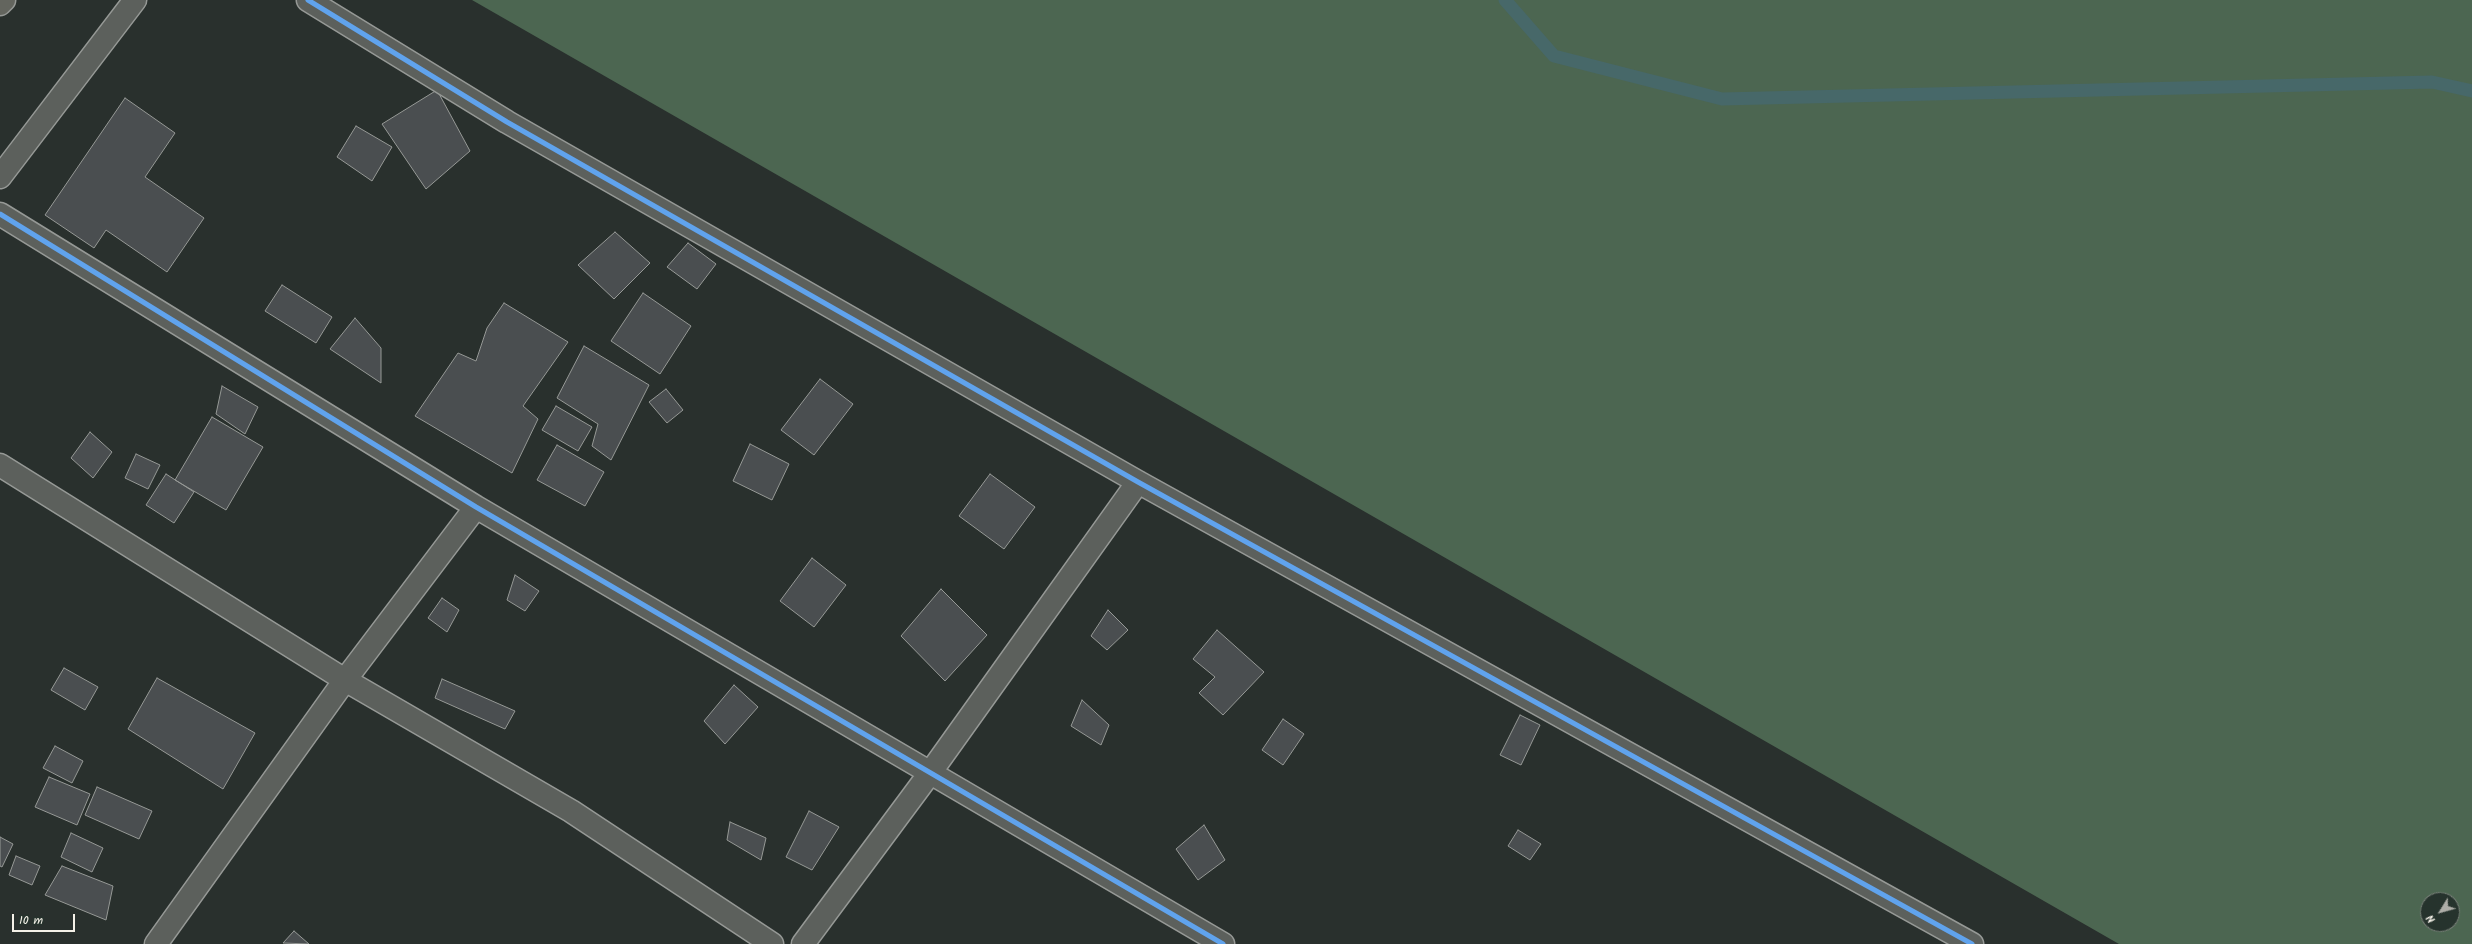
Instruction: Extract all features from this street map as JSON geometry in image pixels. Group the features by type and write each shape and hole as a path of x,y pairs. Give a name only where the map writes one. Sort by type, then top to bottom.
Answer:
{"main road":[{"path":"0,4 4,0"}],"street":[{"path":"0,177 135,0"},
{"path":"308,0 507,122 1138,482 1972,944"},
{"path":"0,214 476,507 1223,944"},
{"path":"0,465 345,680 571,811 772,944"},
{"path":"803,944 930,773 1138,482"},
{"path":"156,944 345,680 476,507"}],"green space":[{"path":"472,0 2472,0 2472,944 2119,944"}],"building":[{"path":"437,90 470,151 426,189 382,124"},
{"path":"125,98 175,133 145,177 204,218 167,272 106,230 94,248 45,215"},
{"path":"356,126 392,147 372,181 337,157"},
{"path":"615,232 650,263 614,299 578,265"},
{"path":"688,243 716,264 697,289 667,267"},
{"path":"282,285 332,317 316,343 265,311"},
{"path":"643,293 691,326 660,374 611,341"},
{"path":"504,303 568,342 523,406 538,419 512,473 415,416 458,353 476,361 487,328"},
{"path":"355,318 381,348 381,383 330,349"},
{"path":"584,346 649,385 611,460 592,446 598,424 557,398"},
{"path":"820,379 853,404 814,455 781,430"},
{"path":"222,386 258,407 245,434 216,414"},
{"path":"666,389 683,410 667,423 649,402"},
{"path":"556,406 592,427 578,451 542,430"},
{"path":"212,417 263,447 226,510 175,480"},
{"path":"90,432 112,452 93,478 71,458"},
{"path":"750,444 789,464 772,500 733,481"},
{"path":"557,445 604,472 585,506 537,480"},
{"path":"136,454 160,465 148,489 125,478"},
{"path":"166,474 194,492 174,523 146,505"},
{"path":"990,474 1035,507 1004,549 959,516"},
{"path":"812,558 846,585 814,627 780,601"},
{"path":"515,575 539,591 525,611 507,600"},
{"path":"941,589 987,635 945,681 901,636"},
{"path":"442,598 459,610 447,632 428,618"},
{"path":"1108,610 1128,630 1107,650 1091,636"},
{"path":"1217,630 1264,672 1223,715 1199,693 1215,677 1193,659"},
{"path":"64,668 98,687 85,710 51,690"},
{"path":"157,678 255,733 223,789 128,729"},
{"path":"442,679 515,711 505,729 435,698"},
{"path":"734,685 758,707 725,744 704,721"},
{"path":"1082,700 1109,725 1101,745 1071,726"},
{"path":"1520,715 1540,725 1521,765 1500,755"},
{"path":"1283,719 1304,734 1283,765 1262,750"},
{"path":"55,746 83,761 72,783 43,768"},
{"path":"49,777 90,794 77,825 35,807"},
{"path":"97,787 152,811 139,839 85,815"},
{"path":"809,811 839,827 812,870 786,857"},
{"path":"730,822 766,838 761,860 727,840"},
{"path":"1204,825 1225,860 1198,880 1176,849"},
{"path":"1518,830 1541,844 1530,860 1508,846"},
{"path":"71,833 103,848 92,872 61,857"},
{"path":"0,837 13,844 2,867 0,866"},
{"path":"16,856 40,866 32,885 9,875"},
{"path":"62,866 113,886 106,920 45,895"},
{"path":"294,931 309,944 283,943"}],"waterway":[{"path":"1505,0 1554,56 1722,99 2432,82 2472,91"}],"cycle path":[{"path":"308,0 507,122 1138,482 1972,944"},
{"path":"0,214 476,507 1223,944"}]}
